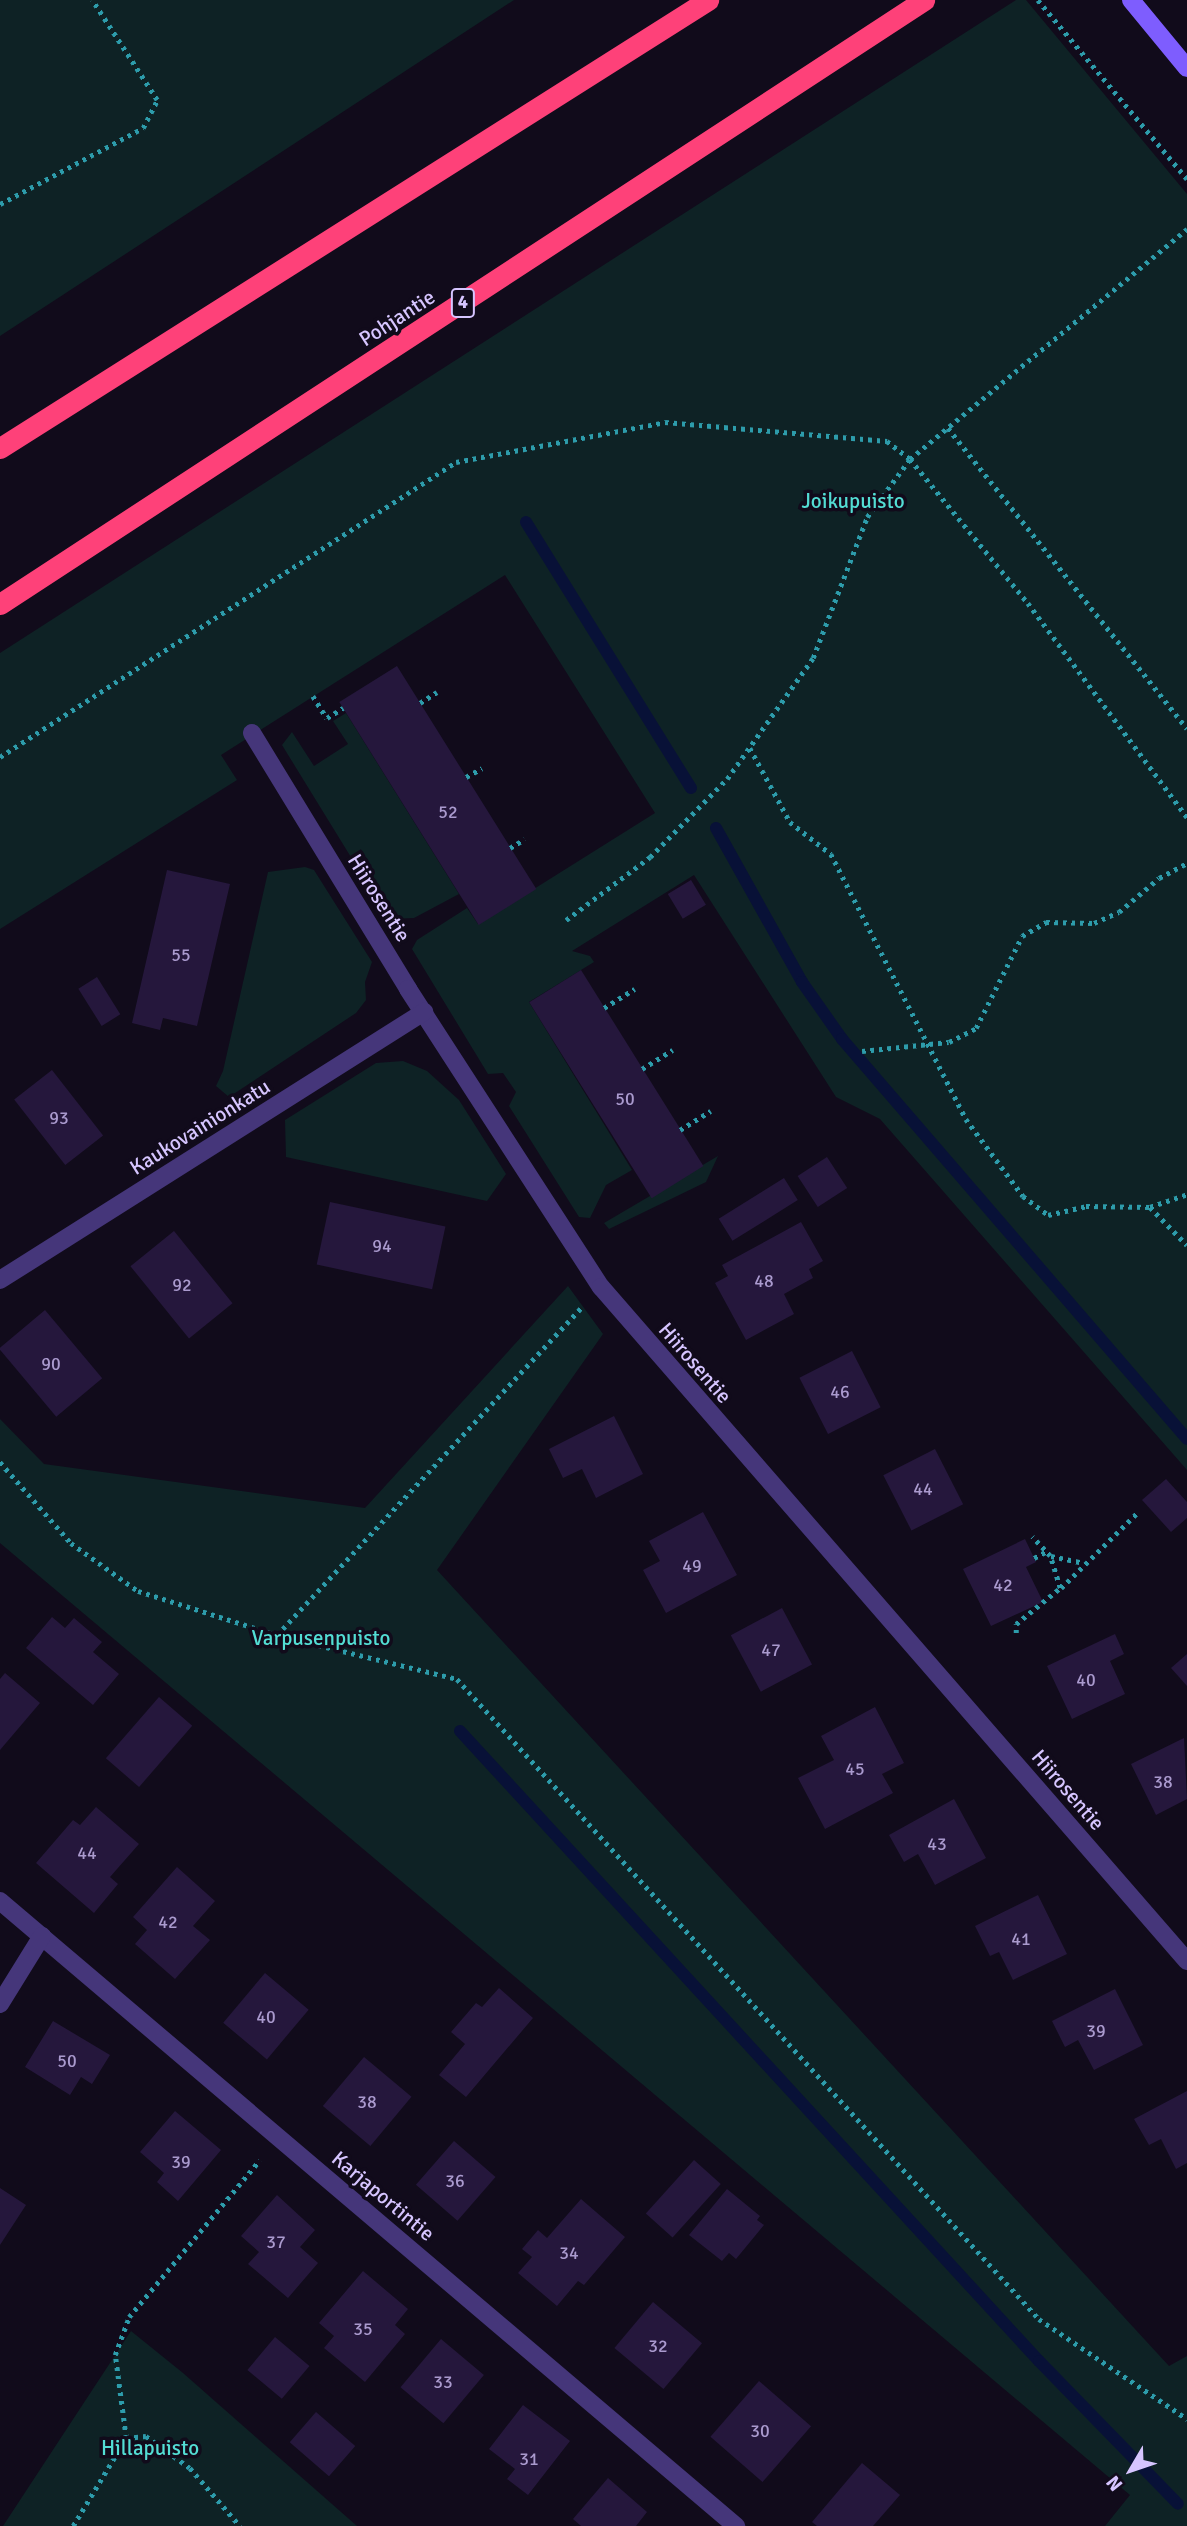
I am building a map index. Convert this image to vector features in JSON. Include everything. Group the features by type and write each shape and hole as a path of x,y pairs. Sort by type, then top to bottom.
{"highway":[{"path":"0,449 708,0"},
{"name":"Pohjantie","path":"0,604 924,0"}],"main road":[{"path":"1131,0 1187,68"}],"street":[{"name":"Hiirosentie","path":"251,733 424,1012 601,1287 1187,1961"},
{"name":"Kaukovainionkatu","path":"0,1280 424,1012"},
{"name":"Karjaportintie","path":"0,1901 736,2526"},
{"path":"0,2004 42,1936"}],"path":[{"path":"0,204 143,128 157,100 92,0"},
{"path":"1038,0 1187,179"},
{"path":"566,920 650,857 727,779 813,658 867,517 910,459 1187,229"},
{"path":"0,757 456,462 665,422 887,441 910,459 1028,603 1187,817"},
{"path":"948,428 1187,728"},
{"path":"420,703 437,692"},
{"path":"313,696 327,718 343,708"},
{"path":"750,748 790,822 831,854 966,1119 1023,1196 1048,1215 1086,1206 1150,1207 1187,1194"},
{"path":"466,777 482,768"},
{"path":"510,848 524,839"},
{"path":"862,1051 929,1042 950,1042 976,1028 1022,936 1045,922 1094,923 1119,912 1158,878 1187,863"},
{"path":"604,1008 634,989"},
{"path":"642,1069 672,1050"},
{"path":"680,1130 710,1111"},
{"path":"1150,1207 1187,1245"},
{"path":"277,1635 601,1287"},
{"path":"0,1462 71,1543 138,1591 277,1635 457,1679 1039,2319 1187,2418"},
{"path":"1016,1633 1016,1624 1060,1588 1137,1513"},
{"path":"1032,1537 1049,1554 1060,1588"},
{"path":"1034,1558 1049,1554 1084,1563"},
{"path":"73,2526 126,2438 115,2355 129,2317 279,2137"},
{"path":"126,2438 146,2436 190,2468 240,2526"}],"green space":[{"path":"0,0 514,0 0,336"},
{"name":"Joikupuisto","path":"1016,0 1026,0 1187,194 1187,1470 880,1119 836,1097 694,875 572,951 590,956 594,962 529,1002 632,1170 606,1185 590,1218 579,1217 509,1106 516,1092 503,1073 488,1074 412,949 417,940 467,908 478,924 655,813 505,575 221,755 237,780 0,929 0,653"},
{"path":"346,713 459,894 414,918 389,919 282,745 292,732 314,766 348,744 333,721"},
{"path":"305,867 314,870 372,962 365,982 366,1000 356,1013 229,1097 216,1086 223,1071 268,872"},
{"path":"403,1061 427,1071 459,1100 506,1174 487,1201 286,1157 285,1120 376,1063"},
{"path":"718,1156 706,1182 609,1229 604,1223"},
{"name":"Varpusenpuisto","path":"568,1286 603,1334 437,1570 1169,2366 1187,2356 1187,2526 1105,2526 1130,2495 0,1543 0,1419 44,1464 365,1508"},
{"name":"Hillapuisto","path":"131,2331 183,2373 357,2526 3,2526"}],"building":[{"path":"397,666 536,889 479,925 339,702"},
{"path":"167,870 230,884 197,1026 163,1018 160,1030 132,1023"},
{"path":"691,880 706,905 683,919 668,894"},
{"path":"581,970 703,1166 652,1198 529,1002"},
{"path":"97,977 120,1014 102,1026 78,989"},
{"path":"52,1070 103,1135 65,1165 14,1100"},
{"path":"827,1157 847,1188 818,1207 798,1176"},
{"path":"784,1178 798,1200 732,1241 719,1219"},
{"path":"330,1202 445,1227 432,1289 317,1265"},
{"path":"801,1222 823,1261 809,1269 813,1278 784,1294 794,1314 746,1340 715,1283 728,1276 722,1265"},
{"path":"174,1231 233,1303 189,1339 130,1266"},
{"path":"45,1310 102,1378 56,1417 0,1350"},
{"path":"852,1351 881,1407 828,1434 799,1378"},
{"path":"614,1416 643,1474 596,1498 582,1469 563,1478 549,1449"},
{"path":"935,1449 963,1504 911,1531 883,1475"},
{"path":"1166,1479 1187,1502 1187,1518 1171,1532 1142,1500"},
{"path":"703,1512 737,1575 666,1613 643,1570 660,1561 649,1541"},
{"path":"1025,1539 1036,1562 1026,1567 1043,1602 991,1626 963,1569"},
{"path":"782,1608 812,1665 761,1692 731,1635"},
{"path":"52,1617 65,1628 74,1618 102,1642 93,1652 119,1674 93,1705 26,1648"},
{"path":"1115,1634 1124,1654 1110,1661 1125,1694 1072,1719 1047,1666"},
{"path":"1187,1654 1187,1686 1171,1668"},
{"path":"5,1673 40,1703 0,1750 0,1679"},
{"path":"159,1697 192,1726 139,1787 106,1758"},
{"path":"875,1707 904,1763 882,1774 893,1793 825,1829 798,1778 834,1760 821,1736"},
{"path":"1184,1738 1187,1799 1156,1815 1131,1764"},
{"path":"954,1799 986,1858 935,1885 918,1854 904,1862 889,1835"},
{"path":"96,1807 139,1844 110,1877 118,1884 94,1913 36,1863 73,1820 80,1825"},
{"path":"177,1867 215,1901 193,1926 210,1940 175,1979 135,1944 147,1930 133,1917"},
{"path":"1038,1895 1067,1954 1013,1980 999,1952 990,1956 975,1926"},
{"path":"265,1973 309,2010 267,2059 223,2023"},
{"path":"499,1988 533,2018 466,2097 439,2075 465,2044 451,2032 476,2003 482,2007"},
{"path":"1115,1989 1143,2045 1094,2070 1078,2040 1065,2047 1052,2021"},
{"path":"53,2021 110,2055 92,2084 81,2077 70,2095 25,2067"},
{"path":"364,2057 411,2097 370,2146 323,2106"},
{"path":"1187,2091 1187,2163 1176,2169 1161,2139 1149,2145 1134,2119"},
{"path":"175,2111 221,2150 178,2201 157,2182 164,2173 140,2152"},
{"path":"454,2141 496,2177 457,2221 416,2185"},
{"path":"694,2160 721,2184 673,2238 646,2214"},
{"path":"0,2188 26,2205 0,2245"},
{"path":"727,2189 760,2216 757,2220 764,2225 736,2259 729,2253 722,2261 689,2235"},
{"path":"277,2195 315,2230 300,2247 318,2263 288,2298 248,2264 259,2252 241,2236"},
{"path":"581,2199 625,2237 584,2285 578,2281 557,2306 518,2273 532,2257 522,2249 538,2230 547,2238"},
{"path":"363,2271 408,2309 395,2325 405,2334 365,2382 324,2348 334,2336 319,2323"},
{"path":"653,2302 702,2343 663,2389 614,2348"},
{"path":"275,2337 309,2366 282,2399 247,2370"},
{"path":"441,2339 484,2375 443,2423 401,2387"},
{"path":"759,2381 811,2426 763,2482 710,2437"},
{"path":"523,2405 570,2441 528,2495 507,2479 515,2469 489,2449"},
{"path":"316,2412 355,2446 329,2476 290,2442"},
{"path":"862,2463 900,2495 873,2526 817,2526 812,2522"},
{"path":"608,2478 647,2512 636,2526 581,2526 573,2519"}],"waterway":[{"path":"526,522 691,788"},
{"path":"716,828 802,982 842,1039 1187,1439"},
{"path":"460,1731 1039,2361 1178,2504"}]}
